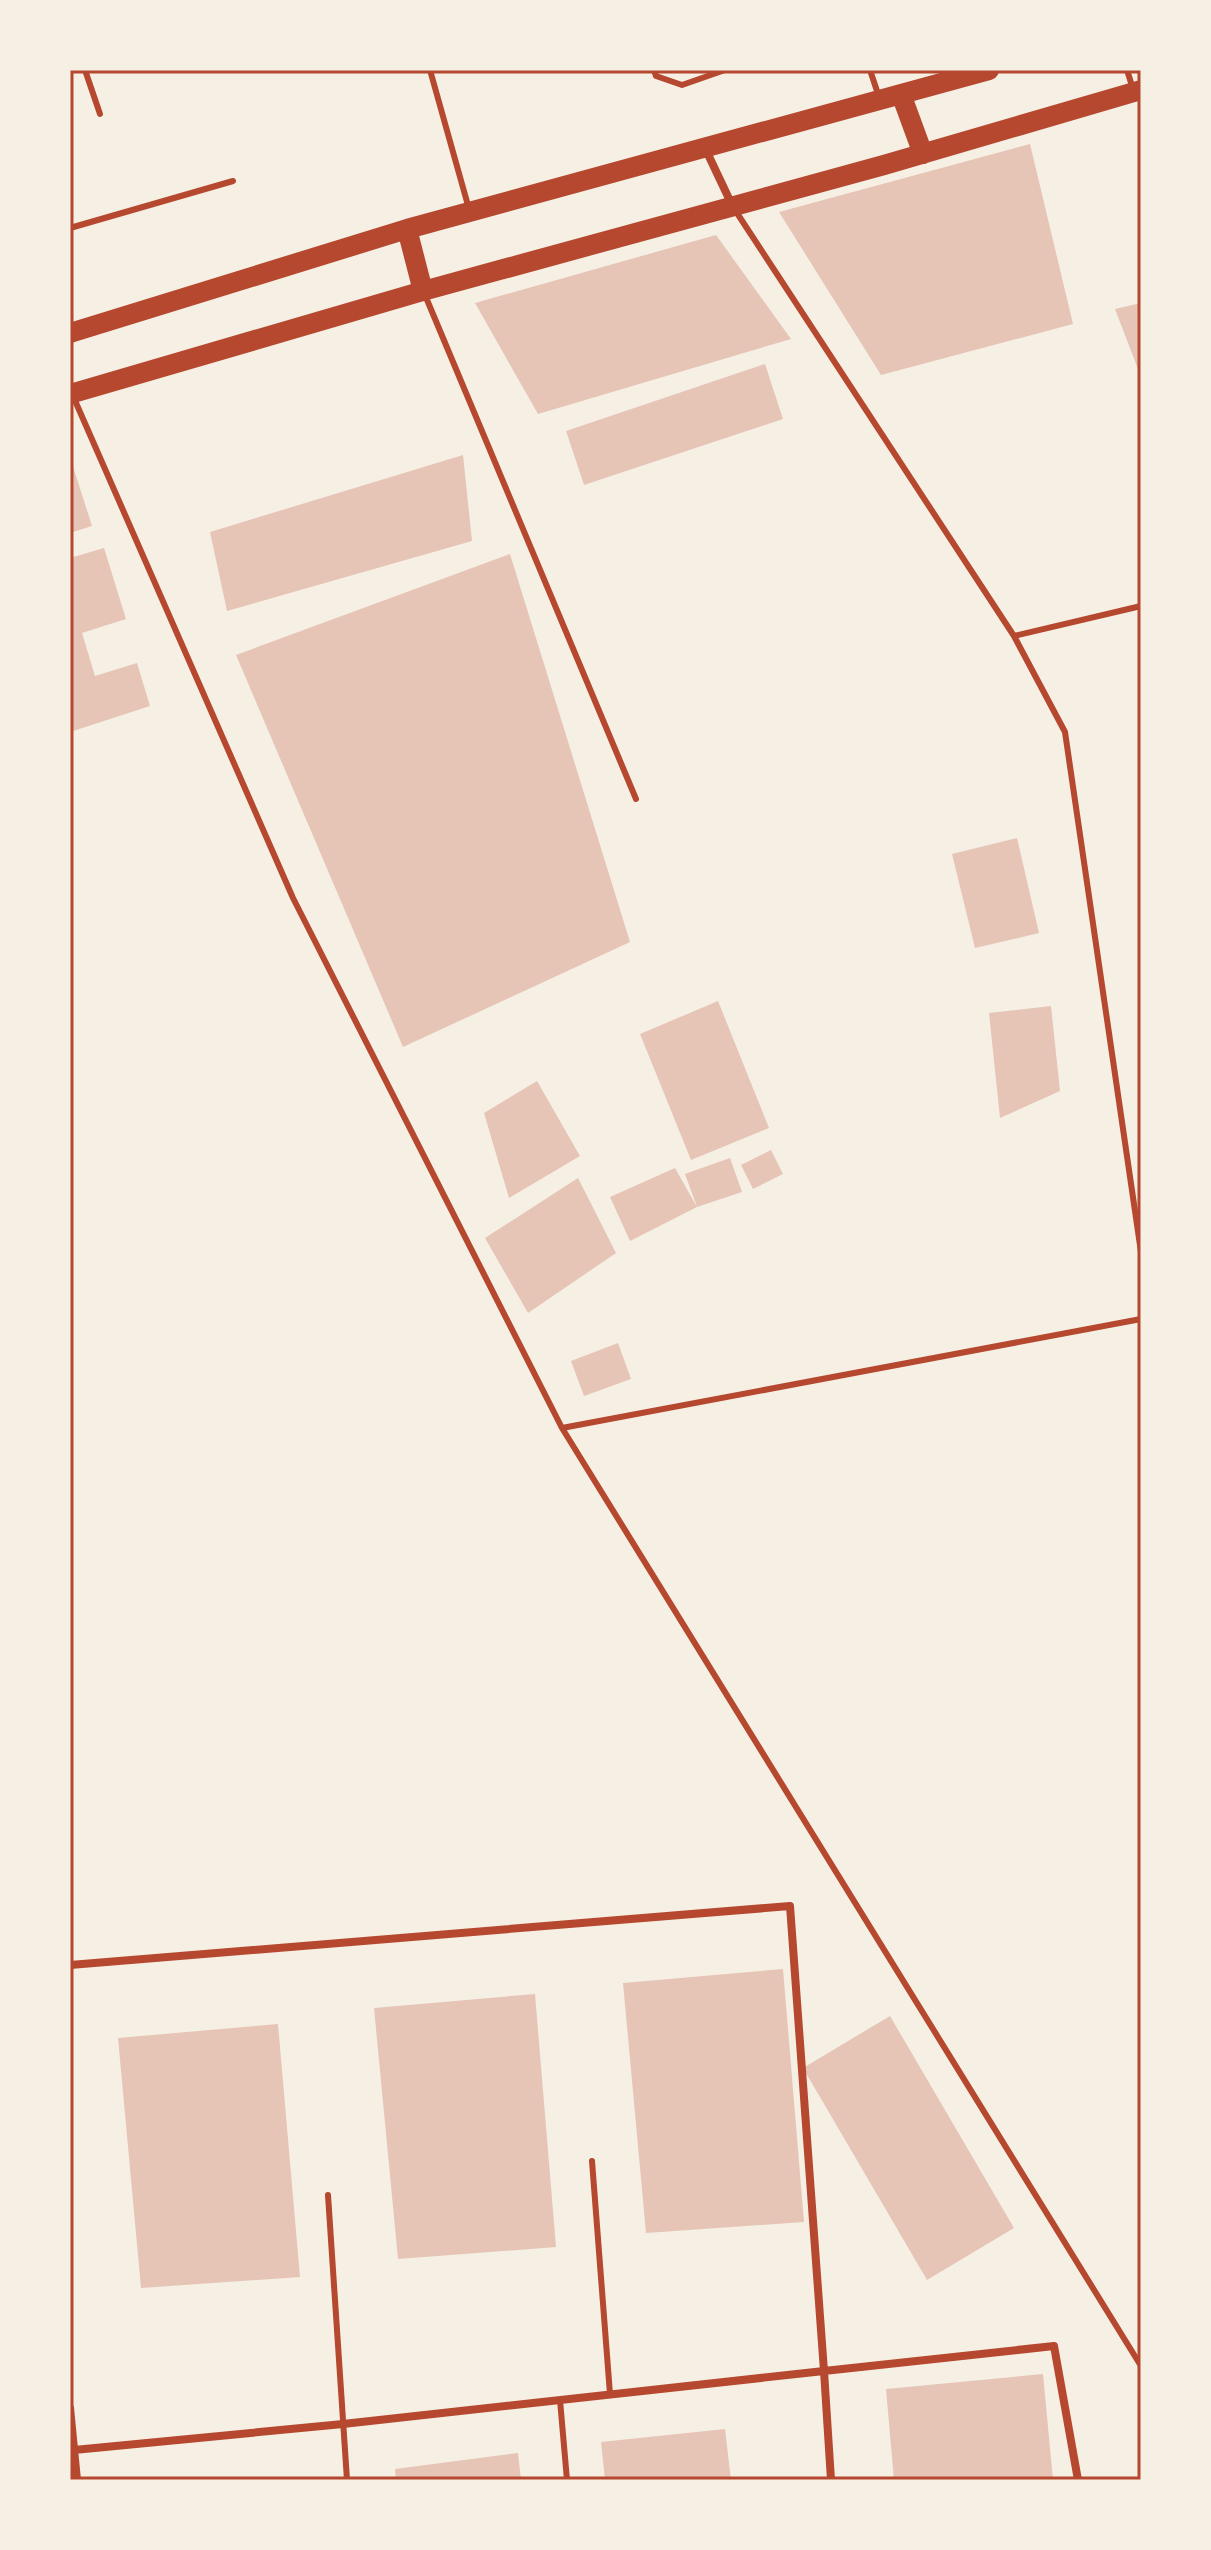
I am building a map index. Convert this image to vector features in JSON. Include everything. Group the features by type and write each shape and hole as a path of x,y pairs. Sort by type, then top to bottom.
{"main road":[{"path":"70,333 407,229 989,70"},
{"path":"71,392 1138,91"},
{"path":"901,94 923,154"},
{"path":"407,229 423,291"}],"street":[{"path":"704,146 732,205"},
{"path":"70,1965 790,1906 831,2480"},
{"path":"74,2450 343,2424 1054,2346 1078,2480"},
{"path":"70,2408 77,2480"}],"lane":[{"path":"85,70 100,114"},
{"path":"430,70 469,212"},
{"path":"654,70 656,76 682,85 725,70"},
{"path":"870,70 880,98"},
{"path":"1127,70 1138,91"},
{"path":"70,228 233,181"},
{"path":"732,205 1014,636 1065,732 1141,1252"},
{"path":"423,291 636,799"},
{"path":"71,392 293,898 562,1428 1141,2366"},
{"path":"1014,636 1141,606"},
{"path":"562,1428 1141,1319"},
{"path":"592,2161 610,2394"},
{"path":"328,2195 347,2480"},
{"path":"560,2400 567,2480"}],"building":[{"path":"1030,144 1073,324 881,375 779,212"},
{"path":"716,235 791,339 538,414 475,303"},
{"path":"1141,303 1141,377 1115,309"},
{"path":"765,364 783,419 584,485 566,431"},
{"path":"463,455 472,541 227,611 210,532"},
{"path":"70,457 92,526 70,533"},
{"path":"104,548 126,619 82,633 95,676 137,663 150,706 70,732 70,558"},
{"path":"510,554 630,942 403,1047 236,655"},
{"path":"1017,838 1039,933 975,948 952,854"},
{"path":"718,1001 769,1128 691,1160 640,1034"},
{"path":"1051,1006 1060,1091 1000,1118 989,1013"},
{"path":"537,1081 580,1156 509,1198 484,1113"},
{"path":"771,1150 783,1174 753,1189 741,1165"},
{"path":"730,1158 742,1192 697,1207 685,1174"},
{"path":"675,1168 697,1207 630,1241 610,1197"},
{"path":"578,1178 616,1253 528,1313 485,1238"},
{"path":"618,1343 631,1379 584,1396 571,1361"},
{"path":"783,1969 804,2222 646,2233 623,1983"},
{"path":"535,1994 556,2247 398,2259 374,2008"},
{"path":"890,2016 1014,2228 927,2280 803,2068"},
{"path":"278,2024 300,2277 141,2288 118,2038"},
{"path":"1043,2374 1053,2480 894,2480 886,2389"},
{"path":"725,2429 731,2480 605,2480 601,2442"},
{"path":"518,2453 521,2480 396,2480 395,2469"}]}
